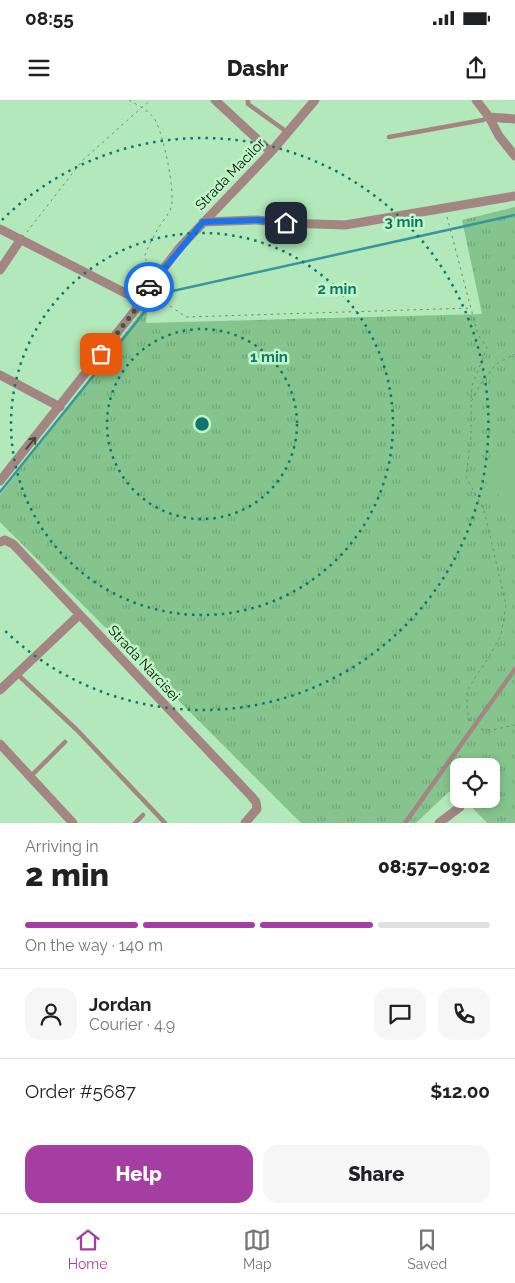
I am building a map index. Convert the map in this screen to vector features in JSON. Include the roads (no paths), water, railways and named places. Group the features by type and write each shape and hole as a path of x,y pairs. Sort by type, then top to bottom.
{"street":[{"path":"215,100 271,152"},
{"name":"Strada Macilor","path":"0,481 136,309 138,300 160,272 203,222 271,152 315,100"},
{"path":"476,100 489,117 499,136 515,156"},
{"path":"489,117 515,119"},
{"path":"203,222 257,220 346,225 515,196"},
{"path":"0,229 138,300"},
{"path":"0,270 21,240"},
{"path":"0,375 60,407"},
{"name":"Strada Narcisei","path":"2,541 13,544 251,796 256,802 257,809 245,823"},
{"path":"0,690 79,615"},
{"path":"0,744 73,823"},
{"path":"438,823 459,808"}],"lane":[{"path":"248,100 248,104 287,132"},
{"path":"389,137 483,120 489,117"},
{"path":"405,823 515,669"},
{"path":"17,674 77,730 164,823"},
{"path":"30,777 65,742"},
{"path":"135,823 143,815"}],"waterway":[{"path":"0,492 159,294 515,215"}]}
